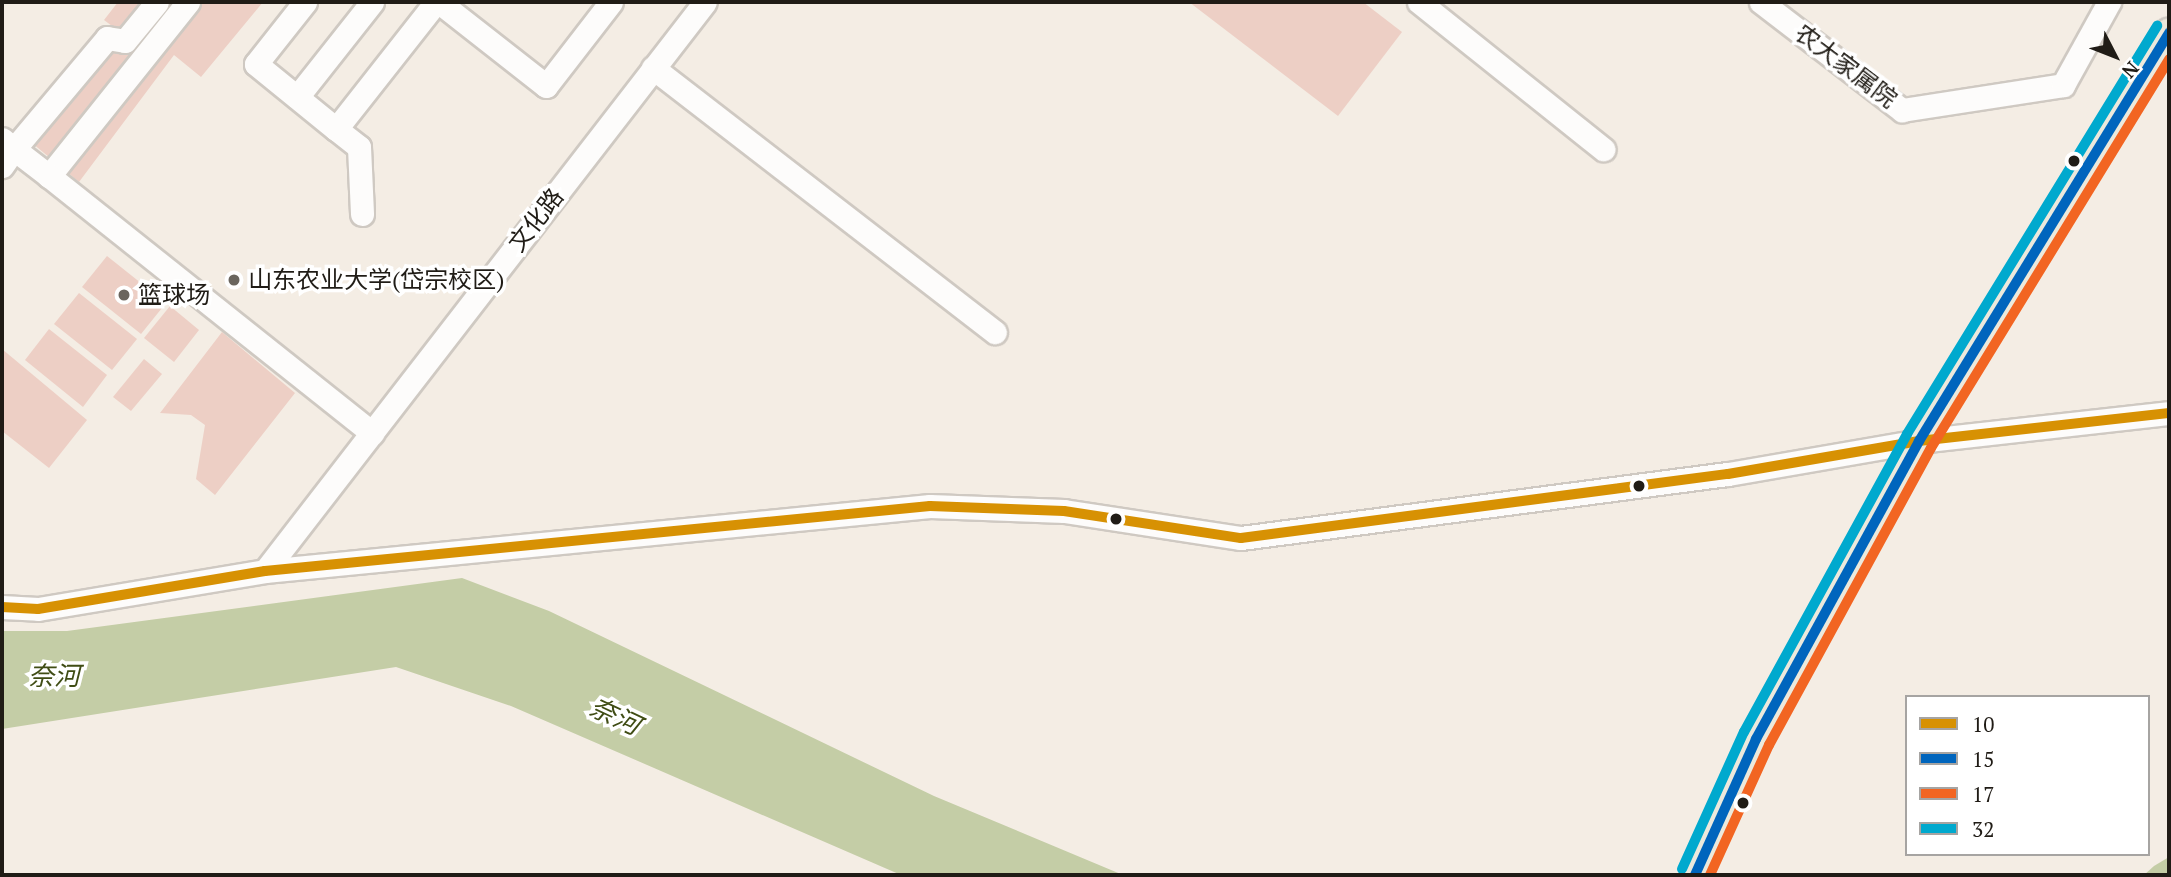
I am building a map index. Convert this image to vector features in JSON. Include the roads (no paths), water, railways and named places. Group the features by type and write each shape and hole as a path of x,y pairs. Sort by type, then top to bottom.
{"main road":[{"path":"1695,875 1756,739 1919,441 2169,33"}],"street":[{"path":"157,2 125,41 107,38 6,151 49,176 372,433"},
{"path":"49,176 188,2"},
{"path":"305,2 256,64 359,147 362,214"},
{"path":"297,97 372,2"},
{"path":"336,129 438,2 545,86 611,2"},
{"name":"文化路","path":"265,571 705,2"},
{"path":"1419,2 1603,149"},
{"name":"农大家属院","path":"1761,2 1902,110 2063,85 2109,2"},
{"path":"653,68 995,332"},
{"path":"2,607 38,609 265,571 930,506 1064,511 1241,538 1728,474 1919,441 2169,413"}],"water":[{"name":"奈河","path":"462,578 549,611 934,796 1123,875 901,875 511,706 396,667 2,729 2,631 67,631"},
{"path":"2169,857 2169,875 2144,875 2154,866"}],"place":[{"name":"山东农业大学(岱宗校区)","path":"234,280"},
{"name":"篮球场","path":"124,295"}]}
